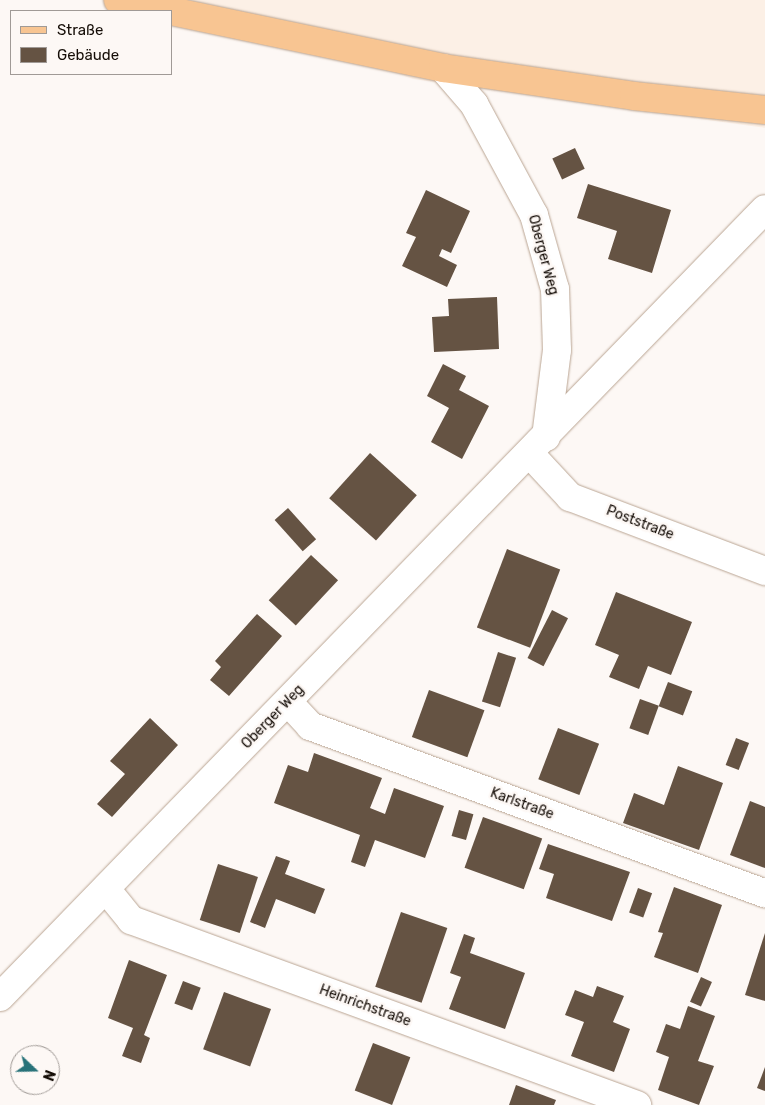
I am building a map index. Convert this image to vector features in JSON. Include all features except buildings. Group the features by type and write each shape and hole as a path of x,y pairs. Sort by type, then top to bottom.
{"main road":[{"path":"118,0 166,10"},
{"path":"172,11 443,68 634,96 765,110"}],"street":[{"name":"Oberger Weg","path":"443,68 474,104 537,224 555,289 556,350 538,446"},
{"name":"Oberger Weg","path":"0,997 538,446 765,208"},
{"name":"Poststraße","path":"538,446 570,497 765,571"},
{"name":"Karlstraße","path":"288,702 310,726 765,893"},
{"name":"Heinrichstraße","path":"106,889 131,920 637,1105"}],"shaded area":[{"path":"189,0 765,0 765,128 413,79"}]}
